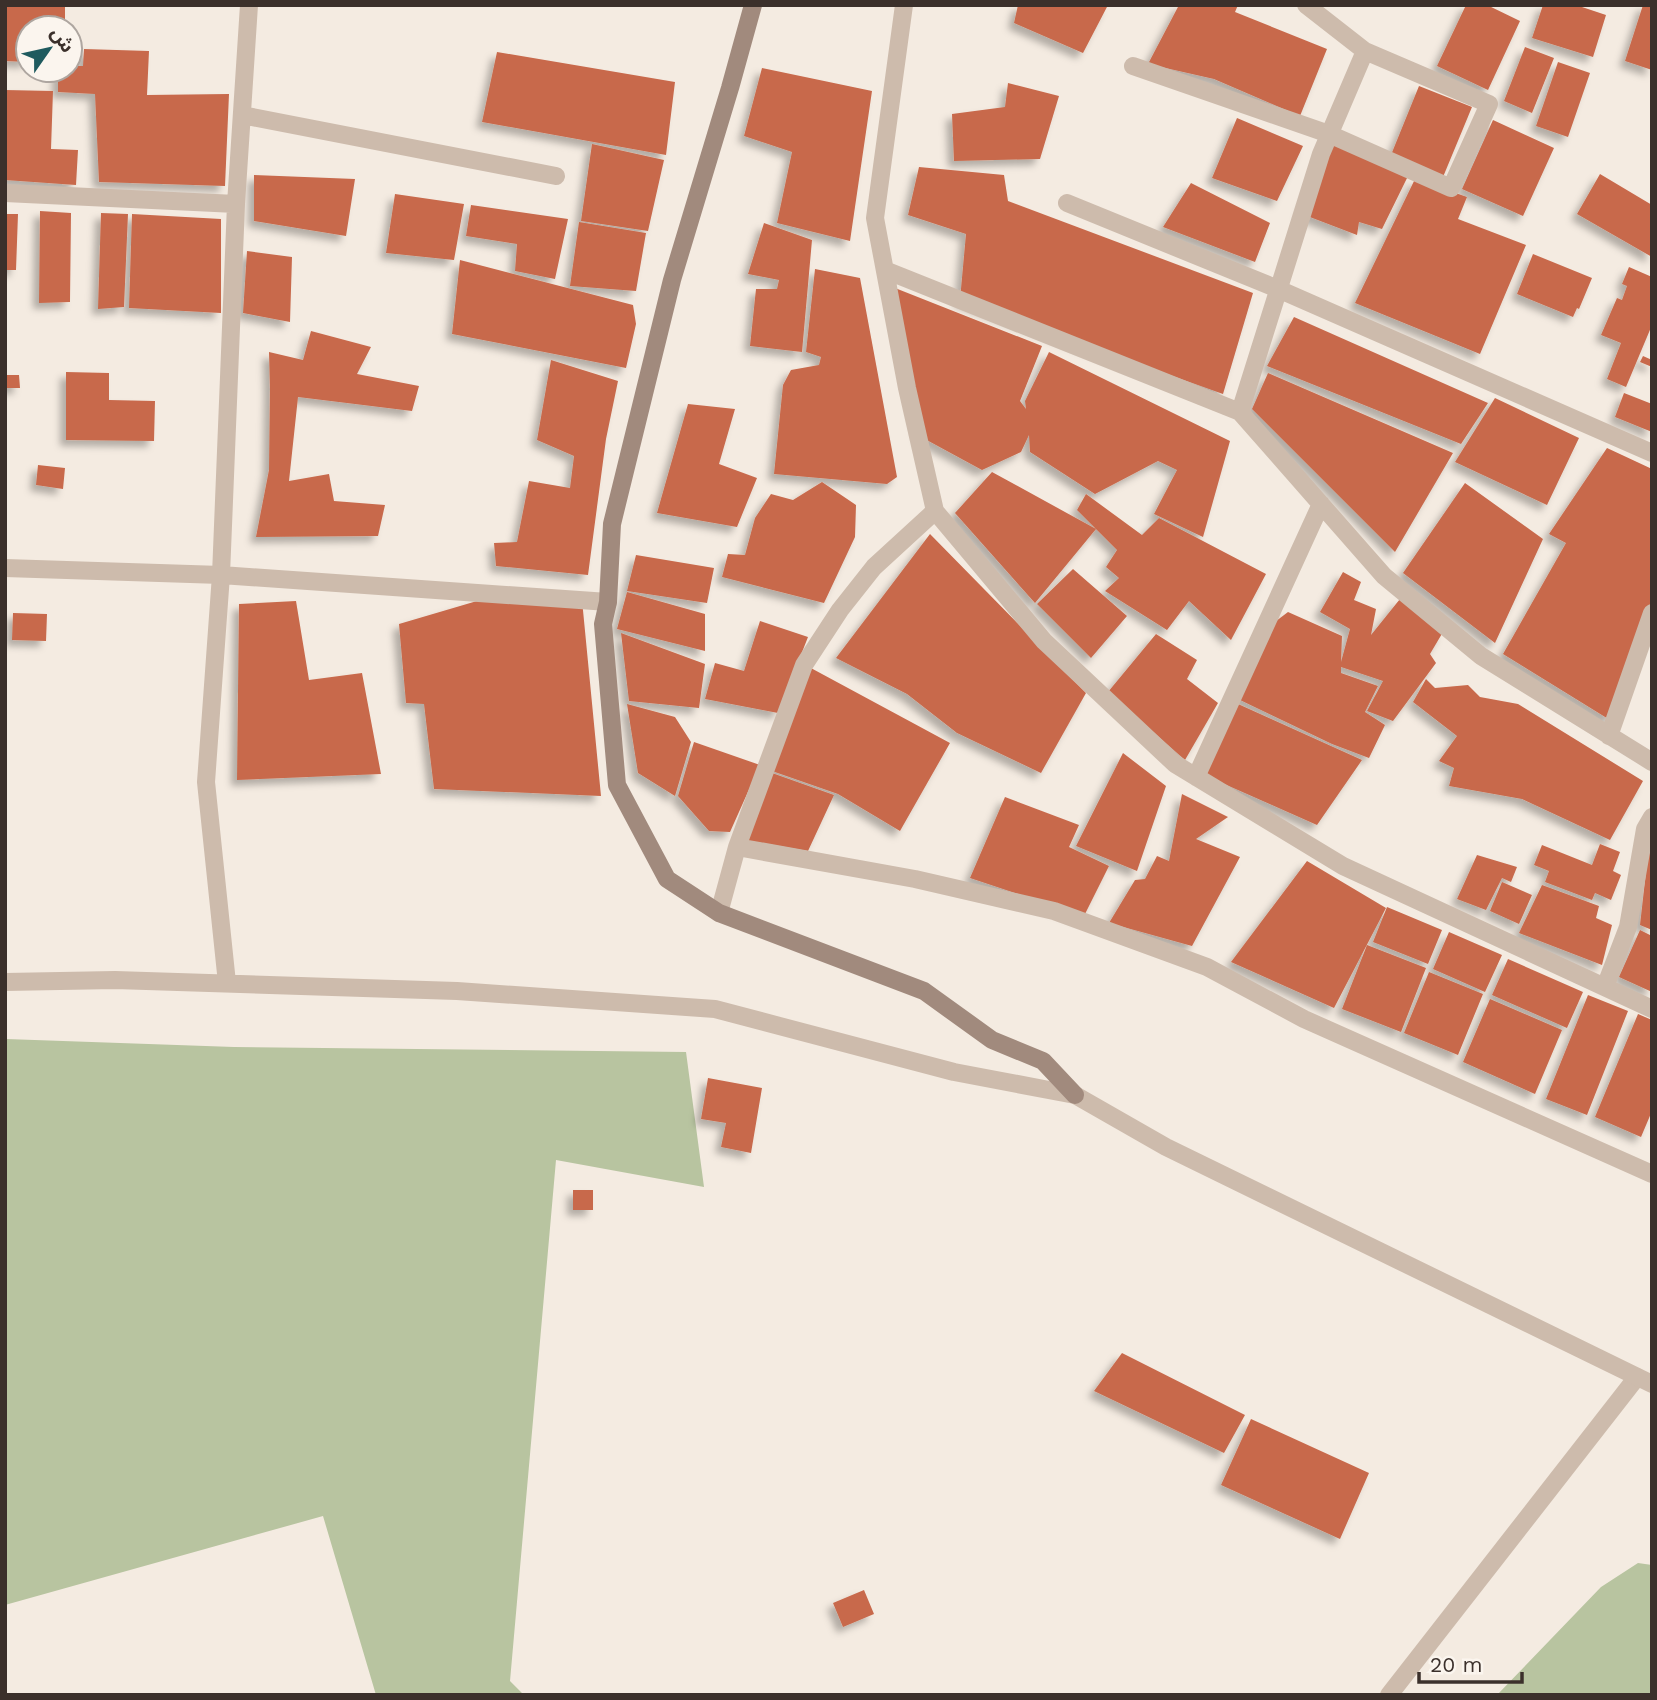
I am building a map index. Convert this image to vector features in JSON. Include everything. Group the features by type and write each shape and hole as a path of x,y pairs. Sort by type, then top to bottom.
{"street":[{"path":"227,983 206,782 220,575 236,204 249,5"},
{"path":"753,5 672,280 612,524 608,602 603,624 617,785 667,879 719,913 923,991 992,1040 1043,1062 1075,1095 1166,1147 1644,1381 1390,1695"},
{"path":"904,5 875,218 907,388 935,511 1044,641 1175,764 1343,866 1652,1009"},
{"path":"1133,66 1329,134 1451,188 1489,104 1365,51 1306,5"},
{"path":"1240,412 1321,154 1365,51"},
{"path":"242,115 556,176"},
{"path":"5,193 236,204"},
{"path":"1067,202 1279,289 1652,453"},
{"path":"885,270 1240,412 1384,576 1481,656 1652,762"},
{"path":"1196,776 1321,504"},
{"path":"719,913 737,847 804,665 840,610 874,567 935,511"},
{"path":"5,568 220,575 608,602"},
{"path":"1609,736 1652,613"},
{"path":"1605,987 1628,927 1645,829 1652,817"},
{"path":"737,847 915,880 1055,911 1207,967 1304,1019 1652,1174"},
{"path":"5,982 115,980 457,991 715,1009 954,1072 1075,1095"}],"green space":[{"path":"6,1039 234,1047 686,1052 704,1187 556,1160 510,1681 524,1695 376,1695 323,1516 5,1605"},
{"path":"1638,1563 1652,1565 1652,1695 1497,1695 1601,1587"}],"building":[{"path":"5,5 65,5 65,14 14,14 14,61 5,61"},
{"path":"1018,5 1108,5 1083,53 1014,23"},
{"path":"1179,5 1238,5 1235,12 1327,49 1300,116 1214,79 1148,64"},
{"path":"1466,5 1487,5 1520,21 1488,90 1437,66"},
{"path":"1543,5 1576,5 1606,15 1593,57 1532,38"},
{"path":"1643,5 1652,5 1652,70 1625,61"},
{"path":"1525,47 1554,58 1532,113 1504,101"},
{"path":"84,49 149,51 147,95 229,94 225,186 99,182 95,94 58,92 58,84 84,84"},
{"path":"497,52 675,82 666,155 482,122"},
{"path":"1558,62 1590,73 1568,137 1536,126"},
{"path":"762,68 872,91 850,241 777,223 792,152 744,136"},
{"path":"1008,83 1059,96 1040,159 954,161 952,114 1005,107"},
{"path":"1419,86 1472,107 1443,177 1391,155"},
{"path":"5,90 53,91 51,149 78,150 76,185 5,180"},
{"path":"1237,118 1303,146 1277,201 1212,178"},
{"path":"1493,120 1554,148 1523,216 1462,189"},
{"path":"1335,139 1409,174 1382,229 1359,222 1357,235 1302,214"},
{"path":"592,144 664,160 648,231 581,221"},
{"path":"919,167 1004,175 1008,201 1253,293 1223,394 960,300 966,234 908,215"},
{"path":"1600,174 1652,205 1652,257 1577,214"},
{"path":"254,175 355,179 346,236 254,221"},
{"path":"1415,179 1467,197 1458,219 1526,245 1480,354 1355,303"},
{"path":"1191,183 1270,223 1255,262 1163,227"},
{"path":"395,194 464,204 454,260 386,253"},
{"path":"471,205 568,219 555,279 515,271 517,244 466,236"},
{"path":"40,211 71,213 70,302 39,303"},
{"path":"101,213 128,214 124,307 98,309"},
{"path":"5,214 18,214 16,270 5,270"},
{"path":"132,214 221,219 221,313 129,308"},
{"path":"579,222 646,233 636,291 570,286"},
{"path":"764,223 812,240 802,352 750,346 756,289 777,289 779,280 748,274"},
{"path":"247,251 292,257 290,322 243,313"},
{"path":"1533,254 1592,278 1573,317 1517,294"},
{"path":"460,260 633,305 636,324 626,368 452,334"},
{"path":"1629,267 1652,277 1652,325 1626,387 1607,379 1621,343 1601,335 1617,298 1622,300 1627,286 1622,284"},
{"path":"815,269 860,278 897,477 887,484 774,474 783,385 791,370 819,365 821,357 806,352"},
{"path":"895,288 1042,346 1020,401 1026,409 1025,401 1049,352 1230,441 1203,537 1154,514 1177,470 1158,461 1095,494 1030,452 1029,435 1021,452 982,470 923,438"},
{"path":"1294,317 1488,403 1461,444 1267,366"},
{"path":"311,331 371,347 357,374 419,386 412,411 298,397 289,481 329,474 334,501 385,505 378,536 256,537 269,470 269,352 303,360"},
{"path":"1643,356 1652,360 1652,367 1640,362"},
{"path":"551,360 618,381 606,439 588,575 496,566 494,543 517,542 529,481 570,488 574,456 537,440"},
{"path":"66,372 109,373 109,400 155,401 154,441 66,440"},
{"path":"1268,373 1453,453 1395,552 1252,409"},
{"path":"5,375 19,375 20,388 5,388"},
{"path":"1624,393 1652,404 1652,432 1615,417"},
{"path":"1495,398 1579,438 1547,505 1455,462"},
{"path":"688,404 735,409 719,464 757,478 737,527 657,513"},
{"path":"1607,448 1652,469 1652,628 1610,720 1503,654 1566,543 1549,534"},
{"path":"38,465 65,468 63,489 36,485"},
{"path":"992,472 1096,529 1035,603 955,513"},
{"path":"822,482 856,505 855,537 824,603 722,577 728,554 745,555 755,518 771,494 793,500"},
{"path":"1465,483 1543,539 1495,643 1403,573"},
{"path":"1086,494 1142,535 1159,518 1266,574 1231,640 1189,601 1167,630 1105,591 1119,578 1106,567 1117,550 1077,510"},
{"path":"930,534 1086,693 1041,773 957,733 907,694 836,658"},
{"path":"636,555 714,568 707,603 627,591"},
{"path":"1073,569 1127,616 1091,658 1037,604"},
{"path":"1343,572 1361,582 1354,600 1376,609 1371,635 1400,599 1443,632 1430,654 1436,663 1393,721 1367,711 1383,681 1341,667 1341,673 1378,686 1365,712 1385,725 1369,758 1332,744 1238,699 1267,628 1288,612 1342,636 1341,662 1350,629 1320,612"},
{"path":"627,592 705,614 705,651 617,629"},
{"path":"582,600 601,796 434,789 424,704 406,703 399,624 477,601"},
{"path":"296,601 309,680 362,673 381,774 237,780 239,604"},
{"path":"13,613 47,614 46,641 12,640"},
{"path":"760,621 808,637 778,713 705,699 715,663 744,671"},
{"path":"621,633 705,664 699,708 629,701"},
{"path":"1156,634 1197,660 1187,679 1218,703 1185,760 1108,692"},
{"path":"809,667 950,743 900,831 838,794 772,771"},
{"path":"1426,679 1435,688 1468,685 1480,697 1518,704 1643,781 1610,840 1522,799 1449,786 1454,768 1439,761 1457,736 1413,702"},
{"path":"627,704 675,717 691,742 675,796 638,773"},
{"path":"1238,704 1362,760 1317,825 1204,775"},
{"path":"694,742 760,765 730,832 709,831 678,796"},
{"path":"1123,753 1166,786 1137,871 1076,846"},
{"path":"772,773 834,795 808,851 744,840"},
{"path":"1182,794 1228,817 1196,839 1240,857 1192,946 1109,923 1135,880 1145,879 1157,856 1169,861"},
{"path":"1005,797 1079,825 1069,847 1109,866 1084,916 970,878"},
{"path":"1600,844 1620,852 1613,871 1621,875 1611,900 1595,893 1592,900 1545,882 1549,871 1534,865 1542,845 1592,865"},
{"path":"1652,848 1652,930 1640,925 1648,854"},
{"path":"1477,855 1517,867 1511,882 1502,878 1486,910 1457,899"},
{"path":"1307,861 1386,908 1334,1008 1231,962"},
{"path":"1502,882 1532,895 1519,924 1490,911"},
{"path":"1542,885 1599,906 1596,918 1612,925 1602,965 1519,933"},
{"path":"1387,907 1442,930 1428,964 1373,942"},
{"path":"1640,930 1652,936 1652,992 1619,977"},
{"path":"1449,932 1502,955 1485,992 1433,969"},
{"path":"1367,945 1426,968 1401,1032 1342,1009"},
{"path":"1508,959 1583,992 1567,1028 1492,995"},
{"path":"1429,972 1483,994 1458,1055 1404,1033"},
{"path":"1588,995 1628,1011 1587,1115 1546,1099"},
{"path":"1490,999 1562,1030 1535,1094 1463,1062"},
{"path":"1638,1014 1652,1020 1652,1111 1641,1137 1595,1117"},
{"path":"708,1078 762,1088 751,1153 721,1147 726,1123 701,1119"},
{"path":"573,1190 593,1190 593,1210 573,1210"},
{"path":"1122,1353 1245,1415 1224,1453 1094,1391"},
{"path":"1251,1419 1369,1473 1340,1539 1221,1485"},
{"path":"864,1590 874,1614 843,1627 833,1603"}]}
